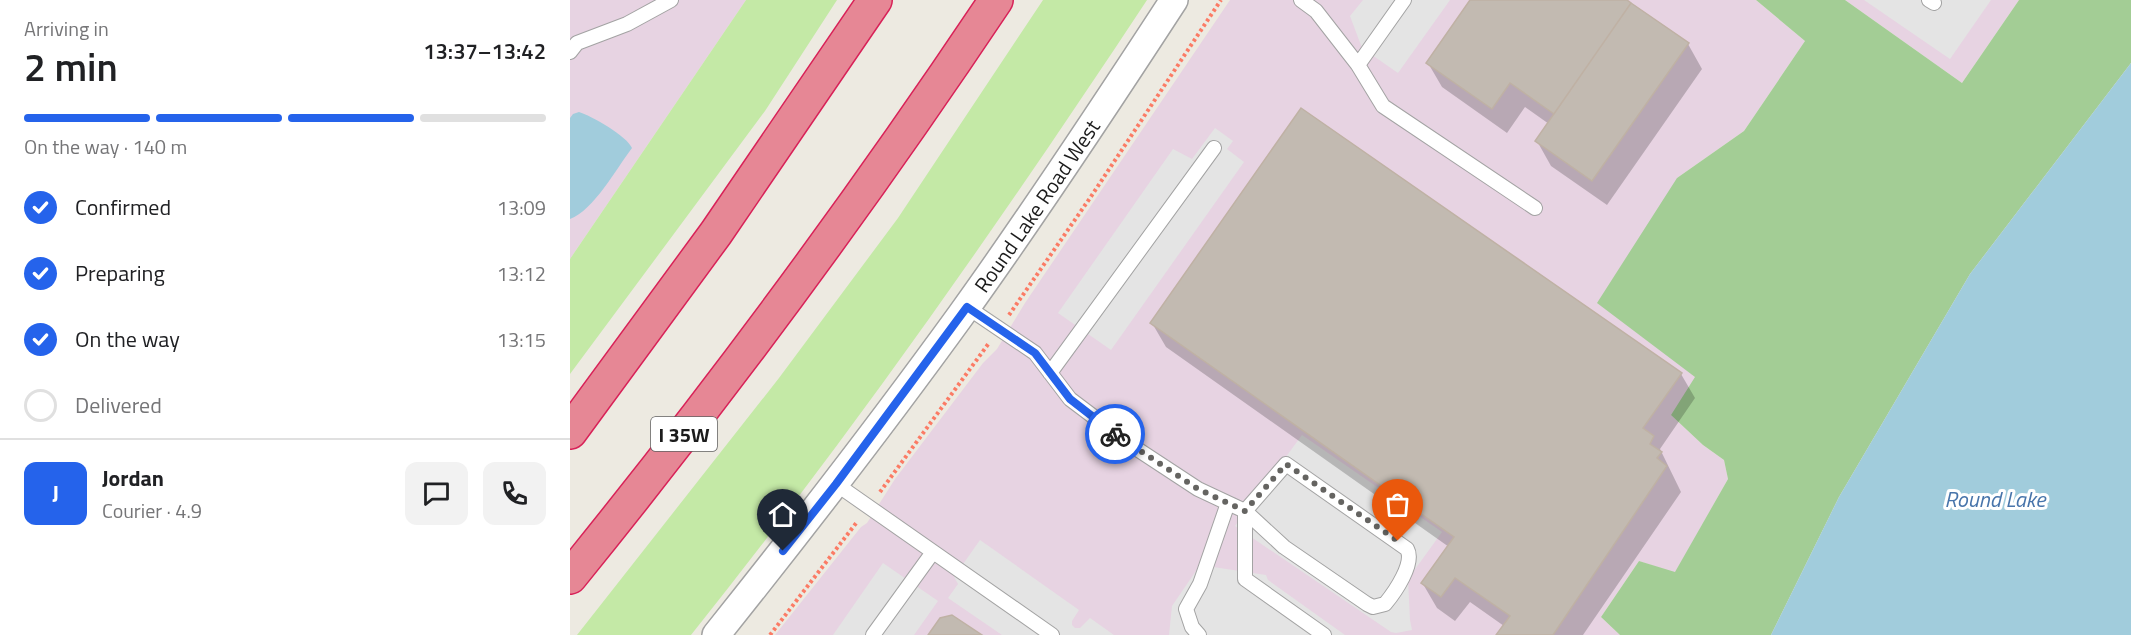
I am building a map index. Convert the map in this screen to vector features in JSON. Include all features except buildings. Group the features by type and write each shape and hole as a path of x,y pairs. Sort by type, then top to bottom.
{"highway":[{"path":"570,432 716,233 875,0"},
{"name":"I 35W","path":"570,577 700,414 775,315 920,114 996,0"}],"street":[{"name":"Round Lake Road West","path":"716,635 836,484 967,307 1077,148 1174,0"}],"lane":[{"path":"570,52 577,43 627,24 671,0"},
{"path":"1301,0 1316,11 1358,65 1383,106 1535,208"},
{"path":"1358,65 1404,0"},
{"path":"1050,373 1214,148"},
{"path":"967,307 1035,353 1070,399 1131,446 1198,489 1245,511 1284,547 1373,607 1385,604 1409,563 1410,555 1407,549 1286,464 1245,511 1245,579 1324,635"},
{"path":"836,484 1052,635"},
{"path":"1199,635 1192,627 1186,609 1200,584 1228,503"},
{"path":"873,635 933,552"}],"shaded area":[{"path":"570,0 746,0 570,259"},
{"path":"1230,0 1756,0 1805,41 1744,131 1677,178 1696,377 1671,415 1703,445 1724,460 1728,479 1675,573 1639,561 1601,617 1620,635 775,635 861,527 867,523 895,479 983,363 997,349 1025,303"},
{"path":"1363,0 1450,0 1398,73 1362,48 1350,16"},
{"path":"1845,0 2019,0 1962,83"},
{"path":"1864,0 1991,0 1950,59"},
{"path":"1215,128 1233,141 1227,149 1244,162 1111,350 1058,313 1173,149 1192,159"},
{"path":"1302,435 1442,532 1408,579 1412,630 1391,632 1235,526"},
{"path":"980,540 1079,610 1072,621 1075,628 1080,628 1090,618 1114,635 1002,635 948,598 958,584 954,577"},
{"path":"883,563 938,601 914,635 833,635"},
{"path":"1200,565 1266,575 1268,580 1345,635 1169,635 1172,606"}],"green space":[{"path":"746,0 837,0 765,111 570,374 570,259"},
{"path":"1043,0 1147,0 926,323 811,480 691,635 577,635 779,378 898,218"},
{"path":"1756,0 1845,0 1962,83 2019,0 2131,0 2131,63 1970,274 1839,497 1771,635 1620,635 1601,617 1639,561 1675,572 1728,479 1724,460 1703,445 1671,415 1695,377 1597,303 1677,178 1744,131 1805,41"}],"water":[{"name":"Round Lake","path":"2131,63 2131,635 1771,635 1839,497 1970,274"},
{"path":"579,112 616,132 632,148 596,198 588,207 570,219 570,118"}],"way so far":[{"path":"1115,434 1198,489 1245,511 1286,464 1398,541"}],"route":[{"path":"783,551 836,484 967,307 1035,353 1070,399 1115,434"}]}
